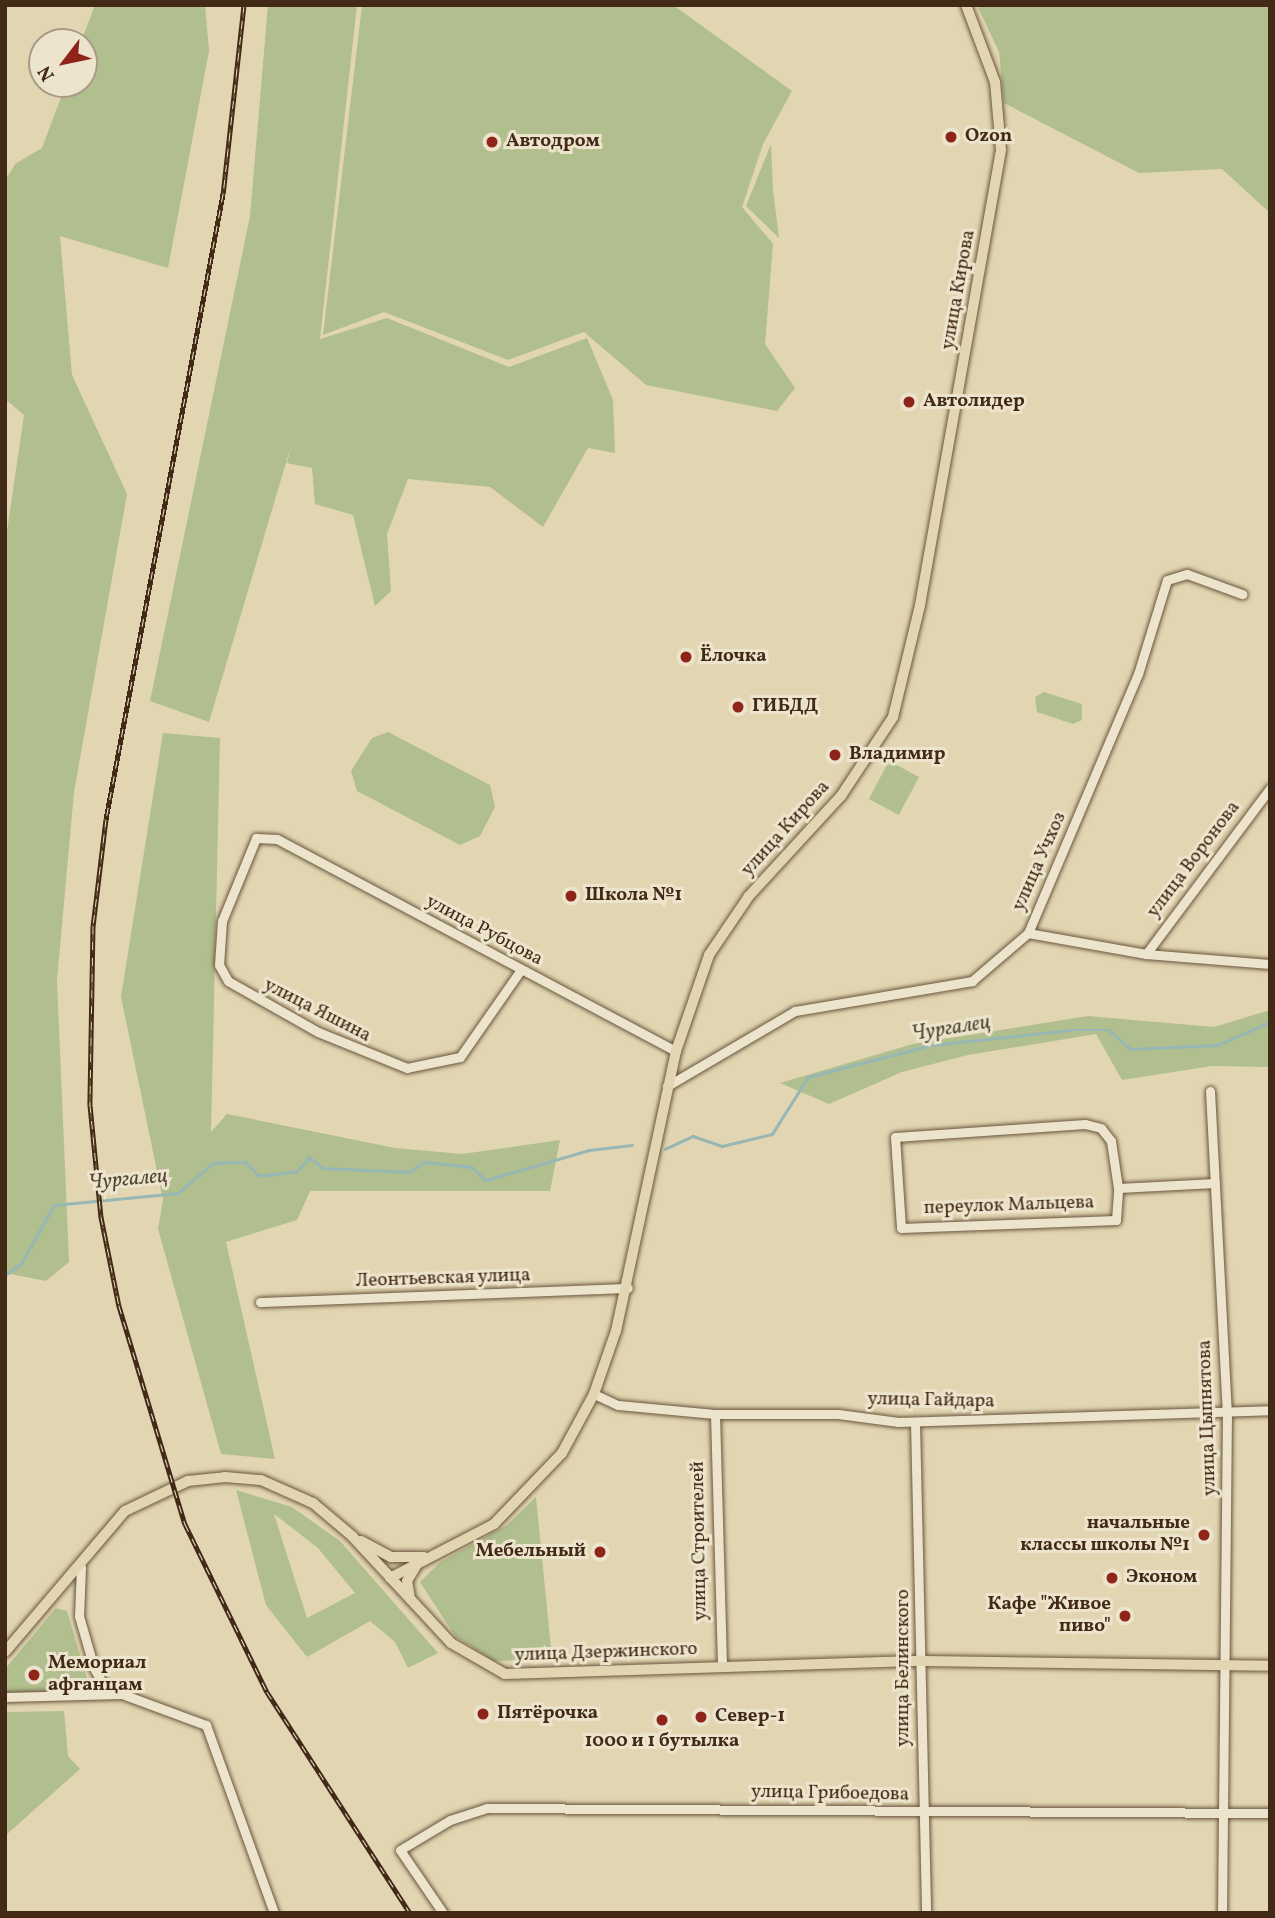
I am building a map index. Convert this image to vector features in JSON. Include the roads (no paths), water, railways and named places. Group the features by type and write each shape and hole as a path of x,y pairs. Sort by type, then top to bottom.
{"main road":[{"name":"улица Кирова","path":"390,1578 494,1524 528,1496 562,1454 594,1394 628,1288 667,1086 676,1051 709,955 749,896 841,796 878,744 905,675 1001,149 995,82 966,5"},
{"name":"улица Дзержинского","path":"5,1652 94,1541 156,1492 225,1477 296,1493 352,1536 411,1602 466,1657 505,1674 923,1661 1270,1666"},
{"path":"352,1536 405,1559 442,1552"},
{"path":"411,1602 407,1581 418,1564"}],"street":[{"name":"улица Учхоз","path":"667,1086 795,1011 972,981 1028,933 1138,674 1167,580 1187,575 1242,594"},
{"name":"улица Воронова","path":"1146,954 1270,788"},
{"name":"улица Яшина","path":"277,839 256,838 222,921 219,965 228,981 253,998 383,1063 432,1066 460,1058 520,971"},
{"name":"улица Рубцова","path":"277,839 520,971 676,1051"},
{"path":"1028,933 1146,954 1270,964"},
{"name":"улица Цыпнятова","path":"1210,1091 1227,1412 1222,1913"},
{"name":"переулок Мальцева","path":"1085,1124 1111,1141 1118,1188 1116,1220 901,1228 895,1137 1085,1124"},
{"name":"переулок Мальцева","path":"1118,1188 1215,1183"},
{"name":"Леонтьевская улица","path":"260,1302 628,1288"},
{"name":"улица Гайдара","path":"594,1394 618,1405 715,1414 838,1414 915,1422 1270,1410"},
{"name":"улица Строителей","path":"715,1414 722,1666"},
{"name":"улица Белинского","path":"915,1422 923,1661 920,1812 926,1913"},
{"path":"94,1541 78,1573 79,1616 94,1668 103,1684 122,1694 206,1725 274,1913"},
{"path":"5,1697 122,1694"},
{"name":"улица Грибоедова","path":"443,1913 400,1850 450,1820 487,1808 1270,1813"}],"waterway":[{"name":"Чургалец","path":"665,1149 693,1136 722,1146 772,1134 808,1077 932,1045 1070,1030 1109,1030 1131,1049 1218,1045 1270,1022"},
{"name":"Чургалец","path":"5,1275 21,1264 54,1205 178,1193 213,1163 246,1162 259,1176 297,1171 309,1157 323,1168 409,1172 425,1162 472,1167 486,1180 589,1150 632,1145"}],"railway":[{"path":"244,5 223,194 106,819 93,926 90,1105 101,1217 119,1306 185,1524 267,1692 410,1913"}],"place":[{"name":"Ozon","path":"951,137"},
{"name":"Автодром","path":"492,142"},
{"name":"Автолидер","path":"909,402"},
{"name":"Ёлочка","path":"686,657"},
{"name":"ГИБДД","path":"738,707"},
{"name":"Владимир","path":"835,755"},
{"name":"Школа №1","path":"571,896"},
{"name":"начальные классы школы №1","path":"1204,1535"},
{"name":"Мебельный","path":"600,1552"},
{"name":"Эконом","path":"1112,1578"},
{"name":"Кафе \"Живое пиво\"","path":"1125,1616"},
{"name":"Мемориал афганцам","path":"34,1675"},
{"name":"Пятёрочка","path":"483,1714"},
{"name":"Север-1","path":"701,1717"},
{"name":"1000 и 1 бутылка","path":"662,1720"}]}
